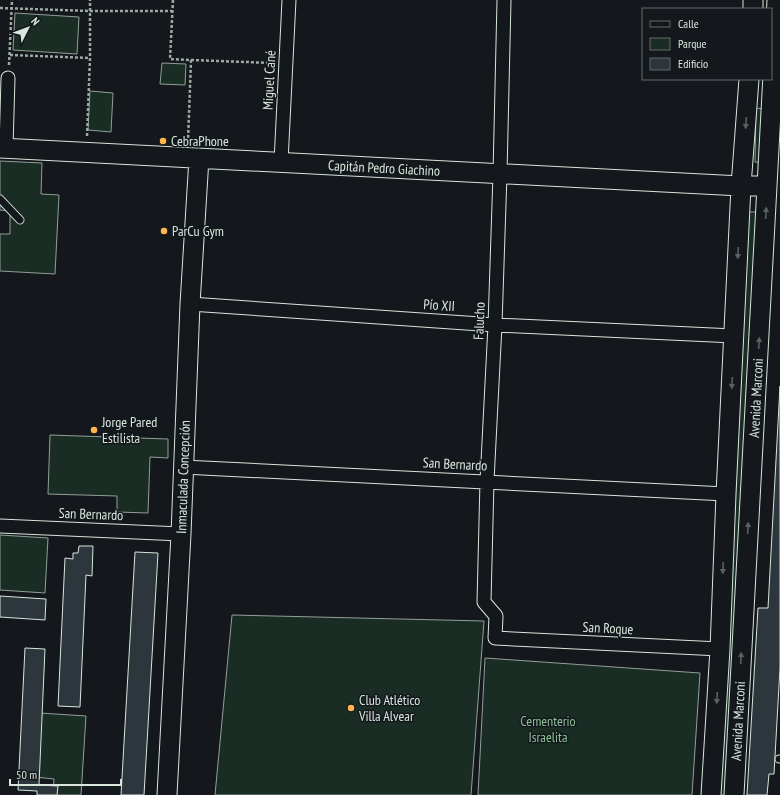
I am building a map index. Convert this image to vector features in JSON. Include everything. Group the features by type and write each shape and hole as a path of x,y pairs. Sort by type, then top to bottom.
{"main road":[{"name":"Avenida Marconi","path":"734,795 767,186 776,86 777,0"},
{"name":"Avenida Marconi","path":"711,795 720,649 741,186 749,82"},
{"path":"749,82 776,86"},
{"name":"Capitán Pedro Giachino","path":"3,148 741,186 767,186"},
{"name":"Inmaculada Concepción","path":"167,795 190,304 193,158"}],"street":[{"name":"Miguel Cané","path":"281,162 289,0"},
{"name":"Falucho","path":"495,638 496,616 484,602 487,482 495,325 504,0"},
{"path":"3,148 8,78"},
{"name":"Pío XII","path":"190,304 495,325 734,336"},
{"name":"San Bernardo","path":"183,467 726,494"},
{"name":"San Bernardo","path":"0,526 180,534"},
{"name":"San Roque","path":"495,638 720,649"}],"lane":[{"path":"0,199 20,220"}],"path":[{"path":"12,0 10,55 90,58"},
{"path":"87,152 90,0"},
{"path":"172,0 170,59 286,63"},
{"path":"0,8 90,11 172,11"},
{"path":"191,60 193,158"}],"green space":[{"path":"15,13 79,17 77,54 13,50"},
{"path":"162,63 186,64 185,85 160,84"},
{"path":"90,91 113,93 111,132 88,130"},
{"path":"756,108 765,109 764,163 755,162"},
{"path":"0,161 42,163 41,194 59,195 55,274 0,271 0,234 10,234 10,211 0,210"},
{"path":"749,212 757,212 727,795 719,795"},
{"path":"50,435 168,439 168,458 150,457 148,513 117,512 117,496 48,494"},
{"path":"0,535 48,538 45,593 0,590"},
{"name":"Club Atlético Villa Alvear","path":"232,615 484,621 471,795 215,795"},
{"name":"Cementerio Israelita","path":"485,658 700,673 692,795 478,795"},
{"path":"40,713 86,716 81,795 53,795 54,779 35,777"}],"building":[{"path":"780,386 780,668 774,774 769,774 767,795 747,795 758,608 768,608"},
{"path":"79,546 93,546 92,576 86,575 80,707 58,706 65,558 73,559 73,553 78,553"},
{"path":"135,552 158,553 144,795 121,795"},
{"path":"0,596 46,599 45,620 0,617"},
{"path":"25,648 45,649 39,785 58,786 57,795 37,795 37,791 18,790"}],"place":[{"name":"CebraPhone","path":"163,141"},
{"name":"ParCu Gym","path":"164,231"},
{"name":"Jorge Pared Estilista","path":"94,430"},
{"name":"Club Atlético Villa Alvear","path":"351,708"}]}
